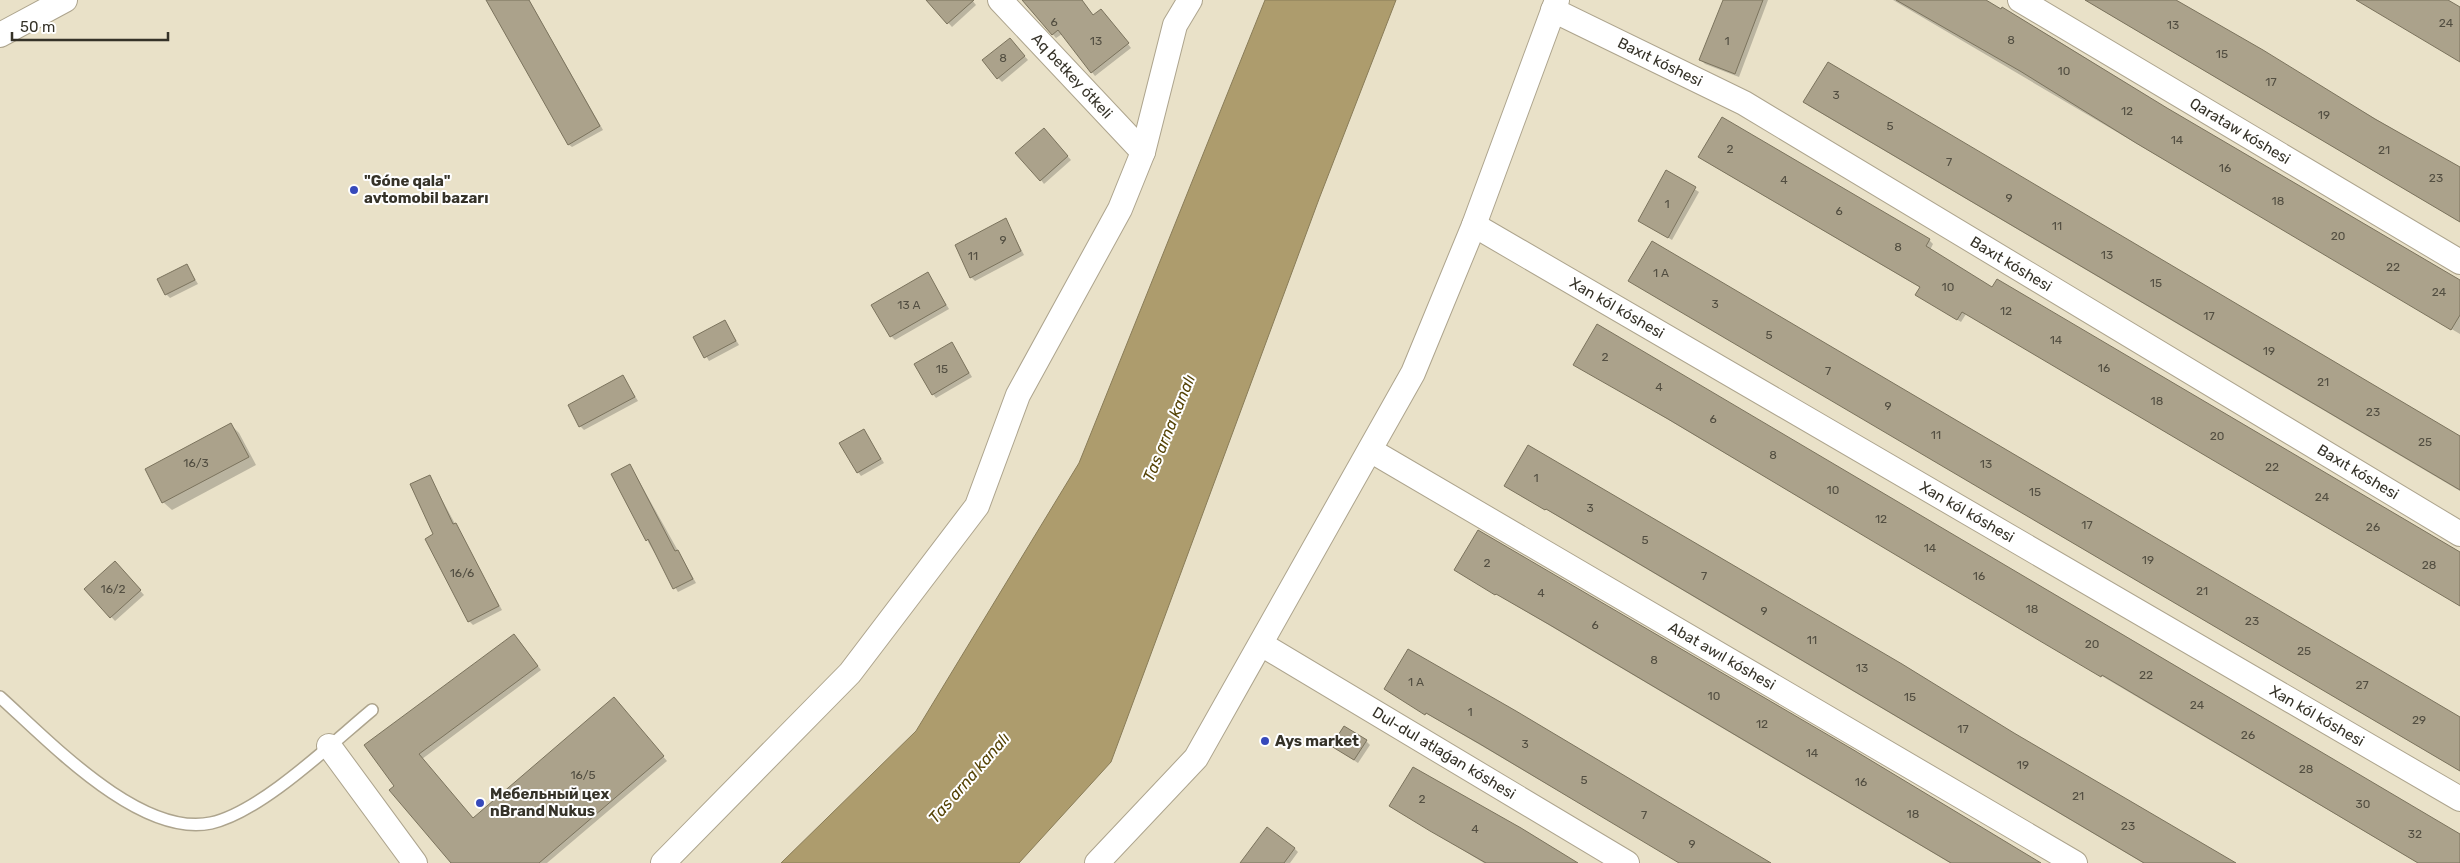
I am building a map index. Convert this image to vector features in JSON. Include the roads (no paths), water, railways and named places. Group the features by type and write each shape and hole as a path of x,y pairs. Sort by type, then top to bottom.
{"street":[{"path":"0,35 65,0"},
{"name":"Aq betkey ótkeli","path":"1000,0 1143,152"},
{"path":"663,863 850,672 977,506 1018,395 1120,209 1143,152 1175,25 1190,0"},
{"name":"Qarataw kóshesi","path":"2020,0 2460,262"},
{"path":"1097,863 1196,758 1413,373 1474,225 1555,5"},
{"name":"Baxıt kóshesi","path":"1555,5 1744,103 2460,534"},
{"name":"Xan kól kóshesi","path":"1474,225 2460,799"},
{"name":"Abat awıl kóshesi","path":"1370,450 2075,863"},
{"name":"Dul-dul atlaǵan kóshesi","path":"1261,644 1627,863"},
{"path":"329,746 415,863"}],"lane":[{"path":"0,697 79,768 127,803 172,823 211,823 240,812 281,785 372,710"}],"water":[{"name":"Tas arna kanalı","path":"1265,0 1396,0 1319,199 1111,762 1019,863 781,863 916,731 1079,463"}],"place":[{"name":"\"Góne qala\" avtomobil bazarı","path":"354,190"},
{"name":"Ays market","path":"1265,741"},
{"name":"Мебельный цех nBrand Nukus","path":"480,803"}]}
